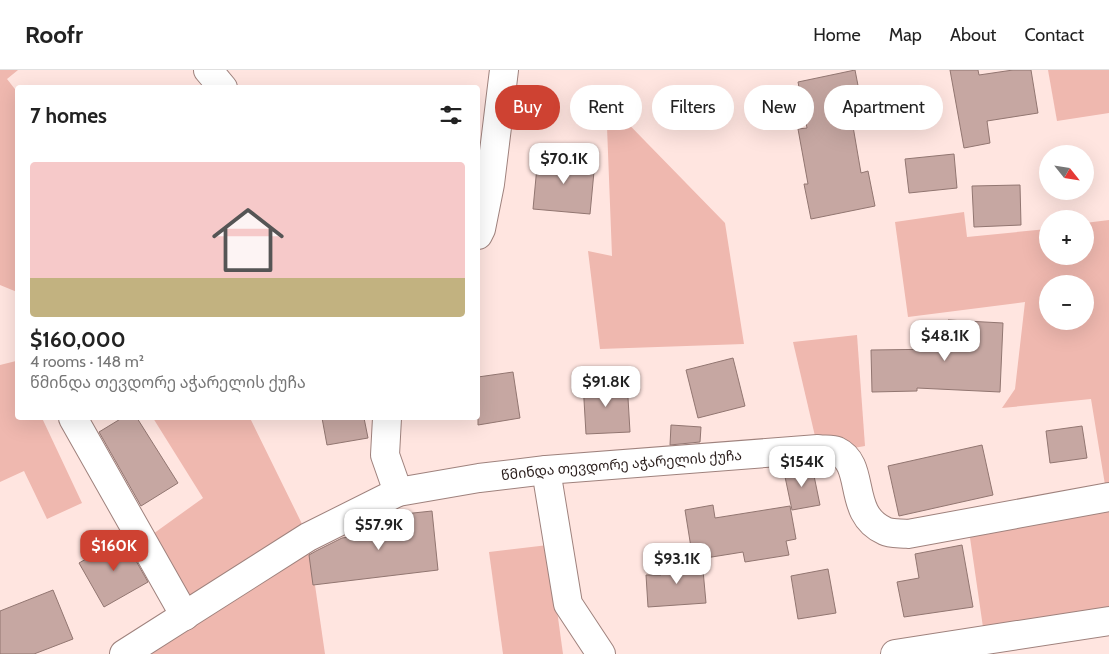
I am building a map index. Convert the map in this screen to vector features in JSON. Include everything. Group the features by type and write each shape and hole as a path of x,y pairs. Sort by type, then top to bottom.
{"street":[{"path":"208,70 220,85"},
{"path":"480,231 490,184 504,70"},
{"path":"74,420 185,616"},
{"path":"388,420 386,455 398,492"},
{"name":"წმინდა თევდორე აჭარელის ქუჩა","path":"124,654 308,537 398,492 480,478 546,470 818,449 837,451 848,461 855,473 862,509 872,523 886,532 908,534 1109,497"},
{"path":"546,470 568,604 601,654"},
{"path":"895,654 1109,621"}],"shaded area":[{"path":"0,70 18,70 7,79 15,89 15,291 0,285"},
{"path":"1048,70 1109,70 1109,113 1057,121"},
{"path":"607,130 634,130 725,223 744,344 600,349 588,251 612,256"},
{"path":"964,212 967,237 1039,230 1039,265 1094,265 1094,222 1109,220 1109,621 985,641 968,524 1107,497 1091,399 1002,408 1015,389 1025,302 908,317 895,222"},
{"path":"857,335 865,446 837,451 818,449 793,342"},
{"path":"15,361 15,420 43,420 82,503 47,519 24,471 0,482 0,365"},
{"path":"154,420 251,420 304,528 185,601 146,539 203,498"},
{"path":"308,537 325,654 124,654"},
{"path":"548,545 563,654 503,654 489,552"}],"building":[{"path":"855,70 858,85 824,85 824,130 854,130 861,173 868,171 875,206 811,219 804,184 808,184 798,130 814,130 814,85 799,85 798,82"},
{"path":"950,70 978,70 979,75 1013,70 1031,70 1038,113 987,121 990,143 964,148"},
{"path":"954,154 957,188 909,193 905,159"},
{"path":"538,156 595,161 590,214 533,209"},
{"path":"1020,185 1021,225 974,227 972,186"},
{"path":"948,320 1003,323 1000,392 917,388 917,391 872,392 871,350 946,349"},
{"path":"733,358 745,406 698,418 686,370"},
{"path":"513,372 520,418 478,425 478,420 480,420 480,377"},
{"path":"627,381 630,432 586,434 583,383"},
{"path":"119,420 138,420 178,483 141,506 99,432"},
{"path":"322,420 364,420 368,438 327,445"},
{"path":"671,425 701,427 700,442 670,445"},
{"path":"1082,426 1087,458 1050,463 1046,431"},
{"path":"982,445 993,495 899,516 888,466"},
{"path":"812,466 820,505 792,510 784,472"},
{"path":"713,505 715,518 790,506 796,539 786,541 789,555 745,562 743,552 693,560 685,510"},
{"path":"432,511 438,570 313,585 309,555 342,538 349,537 349,534 385,516"},
{"path":"123,538 148,582 104,607 79,563"},
{"path":"962,545 973,607 904,617 897,582 919,578 915,554"},
{"path":"702,559 706,603 648,607 646,575 661,575 662,564"},
{"path":"828,569 836,613 798,619 791,576"},
{"path":"53,590 73,639 34,654 0,654 0,611"}]}
